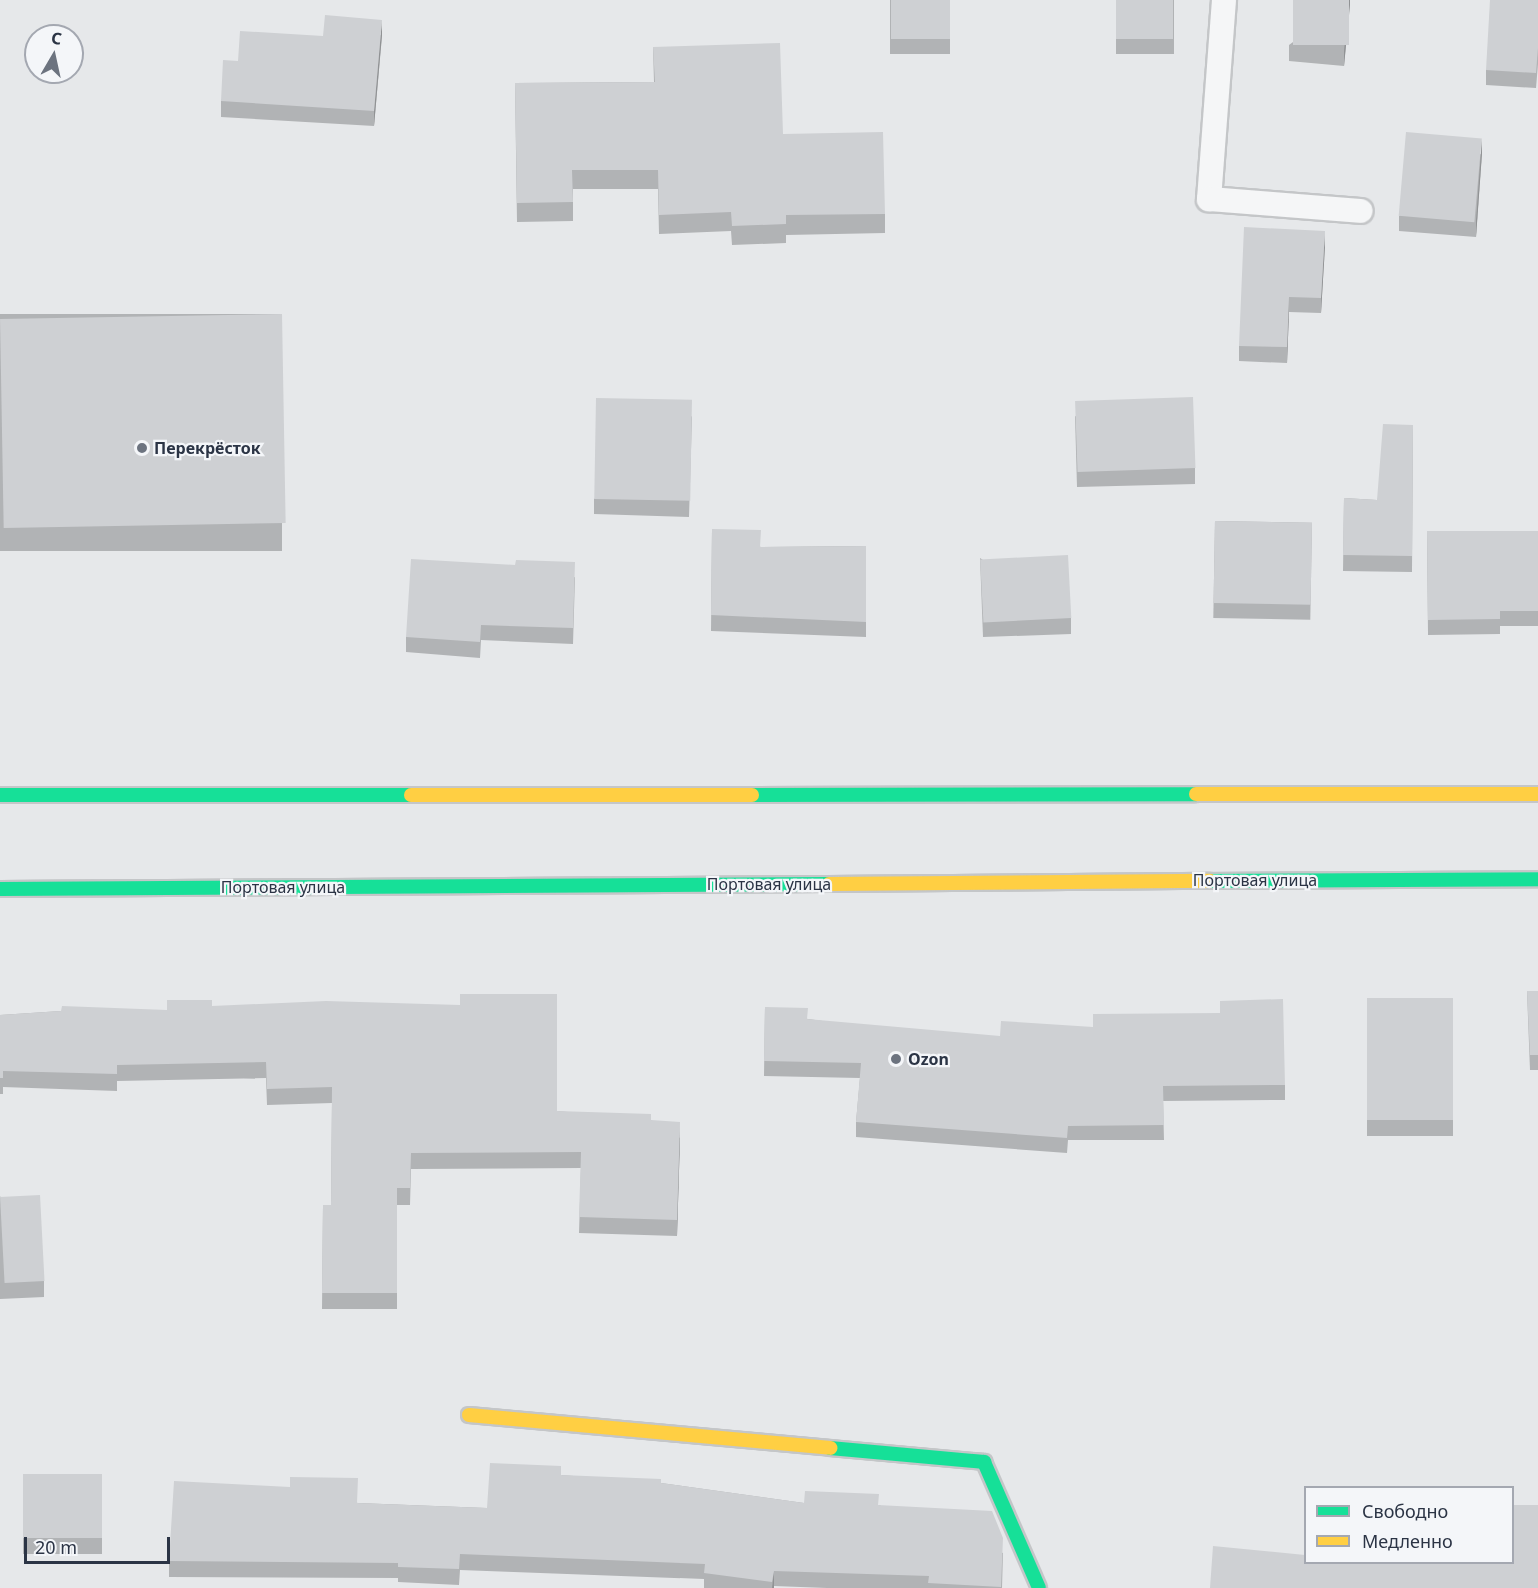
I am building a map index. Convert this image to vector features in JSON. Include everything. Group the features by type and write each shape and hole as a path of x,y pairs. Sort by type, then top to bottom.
{"main road":[{"path":"0,795 1538,794"},
{"name":"Портовая улица","path":"0,889 1538,879"},
{"path":"470,1415 984,1462 1039,1588"}],"lane":[{"path":"1224,0 1209,199 1360,211"}],"building":[{"path":"891,0 950,0 950,39 891,39"},
{"path":"1116,0 1173,0 1173,39 1116,39"},
{"path":"1293,0 1349,0 1349,45 1293,45"},
{"path":"1490,0 1538,0 1536,73 1486,70"},
{"path":"325,15 382,20 374,111 221,101 223,60 238,61 240,31 323,36"},
{"path":"780,43 783,134 883,132 885,214 786,215 786,224 732,226 731,212 659,215 658,170 572,170 573,202 517,203 515,83 655,82 653,47"},
{"path":"1406,132 1482,139 1474,222 1399,216"},
{"path":"1244,227 1325,231 1321,298 1289,297 1287,347 1239,346"},
{"name":"Перекрёсток","path":"282,314 286,523 4,528 0,319"},
{"path":"1193,397 1195,468 1078,472 1075,401"},
{"path":"596,398 692,400 690,501 594,499"},
{"path":"1383,424 1413,425 1412,556 1343,555 1344,498 1377,500"},
{"path":"1215,521 1312,523 1311,605 1214,603"},
{"path":"712,529 761,530 760,547 866,546 866,622 711,615"},
{"path":"1427,531 1538,531 1538,611 1500,611 1500,619 1428,620"},
{"path":"1068,555 1071,618 983,623 980,560"},
{"path":"411,559 515,565 516,560 575,562 573,628 481,625 480,642 406,637"},
{"path":"1527,991 1538,991 1538,1055 1530,1055"},
{"path":"460,994 557,994 557,1111 651,1114 651,1120 680,1122 677,1220 579,1217 581,1152 411,1153 410,1188 397,1188 397,1293 322,1293 323,1205 331,1205 332,1087 267,1089 266,1062 117,1065 117,1074 3,1071 3,1078 0,1078 0,1015 61,1011 62,1006 167,1010 167,1000 212,1000 212,1006 326,1001 460,1005"},
{"path":"1367,998 1453,998 1453,1120 1367,1120"},
{"path":"1283,999 1285,1085 1163,1086 1164,1125 1068,1126 1067,1138 856,1122 861,1063 764,1061 765,1007 808,1008 807,1019 1000,1036 1001,1021 1093,1027 1093,1014 1220,1013 1220,1001"},
{"path":"40,1195 45,1281 5,1283 0,1197"},
{"path":"490,1463 561,1466 561,1475 661,1479 661,1483 804,1503 805,1491 879,1494 878,1505 992,1511 1003,1538 1001,1587 928,1583 929,1576 774,1571 772,1582 704,1573 705,1564 460,1554 459,1569 398,1567 398,1563 169,1561 174,1481 290,1487 290,1477 358,1478 357,1503 487,1508"},
{"path":"23,1474 102,1474 102,1538 23,1538"},
{"path":"1514,1505 1538,1505 1538,1588 1210,1588 1213,1546 1304,1555 1304,1564 1514,1564"}],"traffic: fast":[{"path":"752,795 1196,794"},
{"path":"0,795 411,795"},
{"path":"1210,881 1538,879"},
{"path":"0,889 829,884"},
{"path":"830,1448 984,1462 1039,1588"}],"traffic: slow":[{"path":"1196,794 1538,794"},
{"path":"411,795 752,795"},
{"path":"829,884 1210,881"},
{"path":"469,1415 830,1448"}],"place":[{"name":"Перекрёсток","path":"142,448"},
{"name":"Ozon","path":"896,1059"}]}
